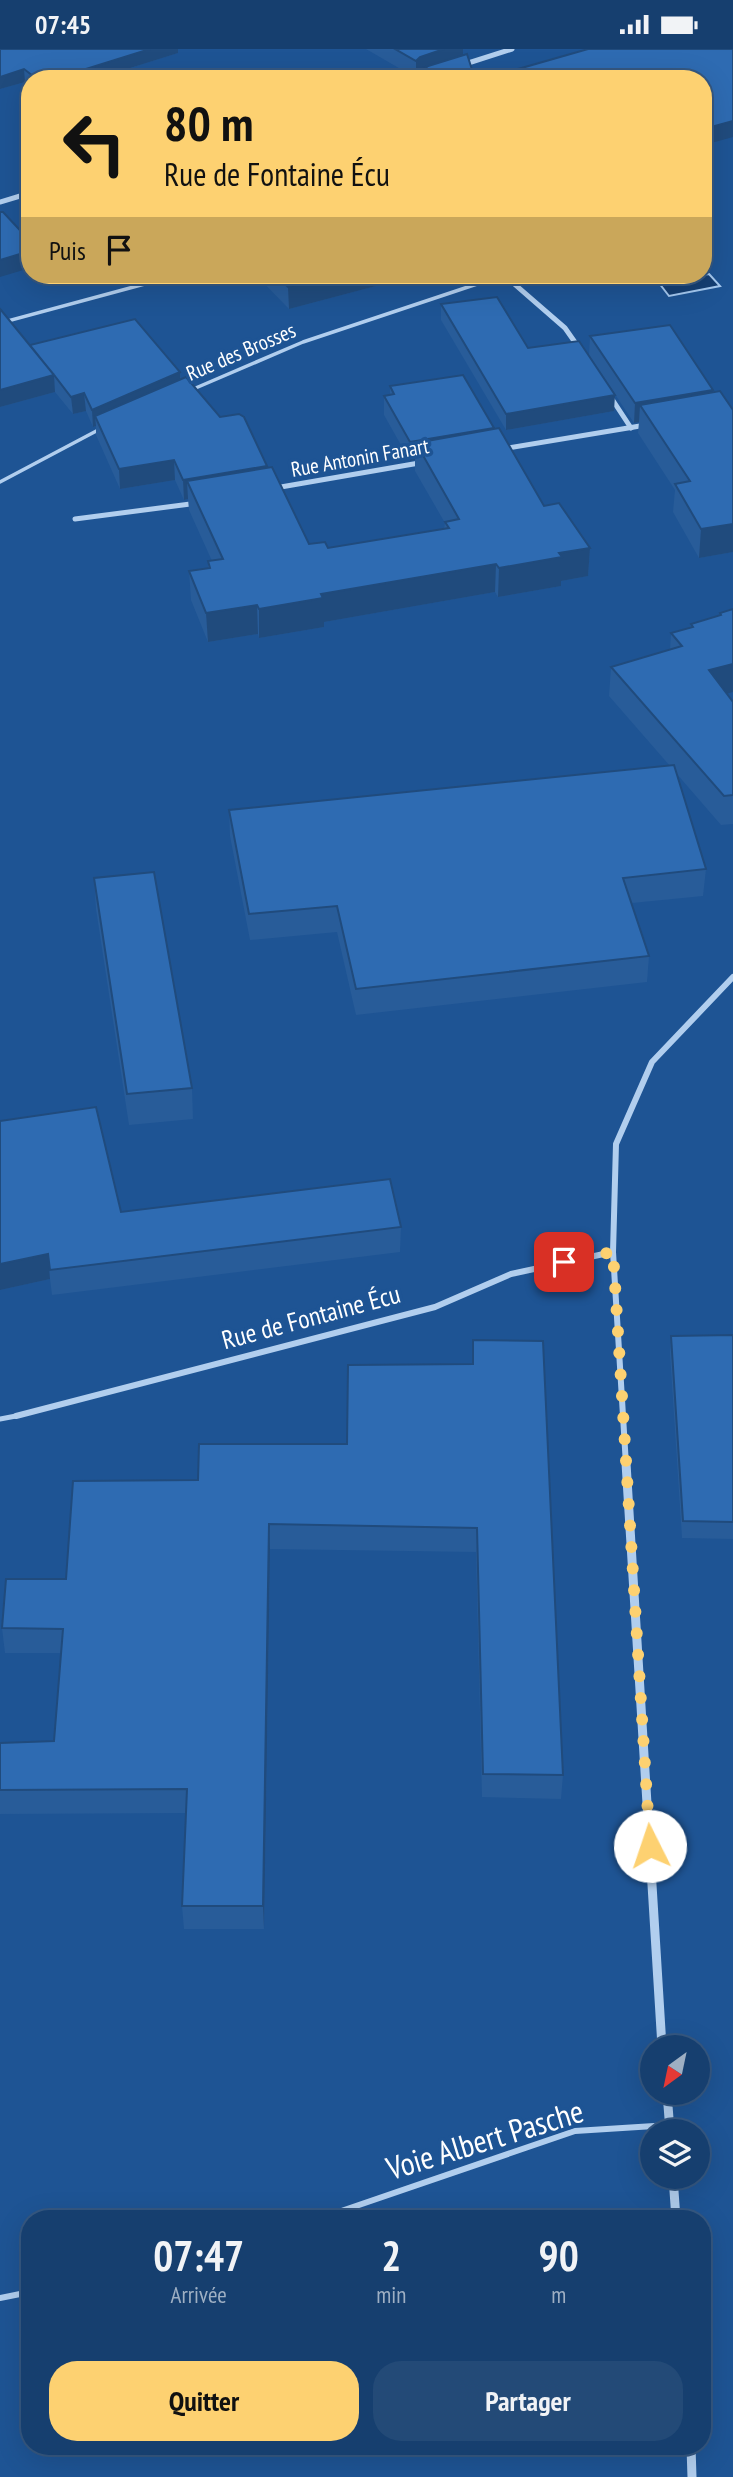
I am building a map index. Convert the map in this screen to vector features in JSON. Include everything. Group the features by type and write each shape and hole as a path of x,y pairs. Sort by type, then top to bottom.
{"street":[{"path":"460,66 512,49"},
{"path":"0,202 21,196"},
{"name":"Rue des Brosses","path":"514,284 565,328 586,359"},
{"path":"607,392 631,428"},
{"path":"488,451 657,424"},
{"name":"Rue Antonin Fanart","path":"262,491 434,461"},
{"path":"75,519 145,512 210,500"},
{"path":"661,2035 613,1252 616,1144 652,1062 733,977"},
{"name":"Rue de Fontaine Écu","path":"16,1416 435,1307 511,1274 613,1252"},
{"path":"674,2189 675,2210"},
{"path":"691,2455 692,2477"}],"lane":[{"path":"0,323 145,284"},
{"name":"Rue des Brosses","path":"181,394 303,342 477,284"},
{"path":"0,482 107,425"},
{"path":"0,1419 16,1416"},
{"name":"Voie Albert Pasche","path":"344,2210 575,2131 640,2129"},
{"path":"0,2298 21,2294"}],"water":[{"path":"712,277 720,286 669,296 660,284 712,284"}],"building":[{"path":"0,49 150,49 83,70 24,69 0,77"},
{"path":"395,49 444,49 420,57 416,61"},
{"path":"588,49 733,49 733,121 712,127 712,70 514,70"},
{"path":"467,54 472,70 430,70 425,67"},
{"path":"0,212 3,212 21,231 21,254 0,260"},
{"path":"497,297 528,348 579,341 615,395 506,414 441,304"},
{"path":"1,310 54,375 0,390"},
{"path":"135,319 180,372 92,410 84,393 71,397 30,345"},
{"path":"670,325 713,390 635,403 590,336"},
{"path":"463,375 494,428 410,442 384,396 394,394 390,386"},
{"path":"186,377 220,417 239,414 244,417 267,466 183,480 174,460 119,469 95,416"},
{"path":"720,391 733,410 733,524 701,529 675,484 690,481 640,405"},
{"path":"499,428 544,506 559,503 590,548 559,553 562,557 499,568 496,564 321,594 323,598 259,609 257,605 206,613 189,571 210,568 208,561 223,559 187,481 272,467 309,544 325,542 328,548 449,528 445,522 459,519 416,443"},
{"path":"733,609 733,664 709,670 733,702 733,795 724,796 611,667 682,646 671,633 693,627 691,624"},
{"path":"674,765 706,869 623,878 649,956 356,989 337,906 249,914 229,810"},
{"path":"154,872 192,1088 127,1094 94,878"},
{"path":"96,1107 121,1212 390,1179 401,1227 50,1270 48,1254 0,1264 0,1121"},
{"path":"733,1335 733,1522 683,1521 671,1336"},
{"path":"473,1340 543,1341 563,1775 483,1774 477,1528 269,1524 263,1906 182,1906 187,1789 0,1790 0,1743 54,1741 63,1629 2,1628 6,1579 66,1579 73,1481 198,1480 199,1444 347,1444 348,1365 473,1364"}],"route":[{"path":"564,1262 613,1252 650,1846"}]}
